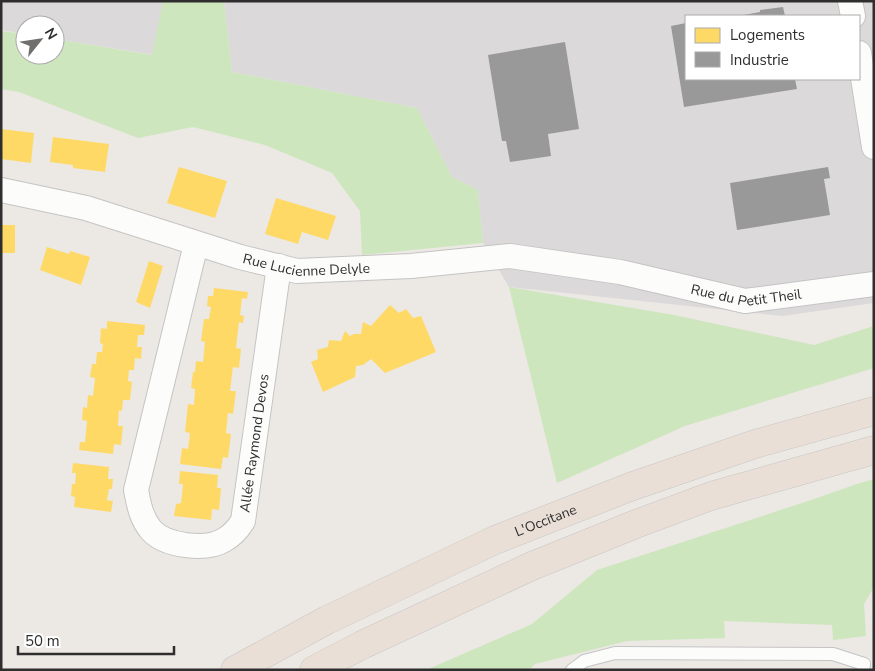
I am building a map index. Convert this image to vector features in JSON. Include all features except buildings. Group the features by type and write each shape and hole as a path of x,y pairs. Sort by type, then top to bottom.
{"highway":[{"name":"L'Occitane","path":"234,670 327,620 495,540 657,478 755,444 874,411"},
{"path":"314,670 362,645 532,566 636,524 711,496 874,450"}],"street":[{"path":"850,1 853,15"},
{"path":"860,59 874,147"},
{"name":"Rue Lucienne Delyle","path":"1,190 86,208 196,244 297,271 411,266 510,256 620,272"},
{"name":"Allée Raymond Devos","path":"196,244 136,490 140,511 152,531 168,541 198,547 222,542 235,532 243,521 279,266"},
{"name":"Rue du Petit Theil","path":"620,272 745,301 874,284"}],"lane":[{"path":"572,670 584,660 615,653 625,653 833,654 864,664 863,670"}],"shaded area":[{"path":"1,1 164,1 154,55 65,41 65,15 15,15 15,32 1,30"},
{"path":"224,1 874,1 874,303 782,316 509,287 483,243 478,190 452,177 417,108 232,72"}],"green space":[{"path":"163,1 224,1 232,72 417,108 452,177 478,190 483,243 362,255 360,211 332,173 265,145 193,127 138,138 19,92 1,89 1,31 15,33 15,65 65,65 65,41 152,55"},
{"path":"509,287 674,315 814,345 874,326 874,368 685,426 557,483"},
{"path":"874,479 874,587 864,604 866,636 833,640 832,625 724,621 725,638 627,641 535,664 529,670 426,670 532,624 597,570"}]}
